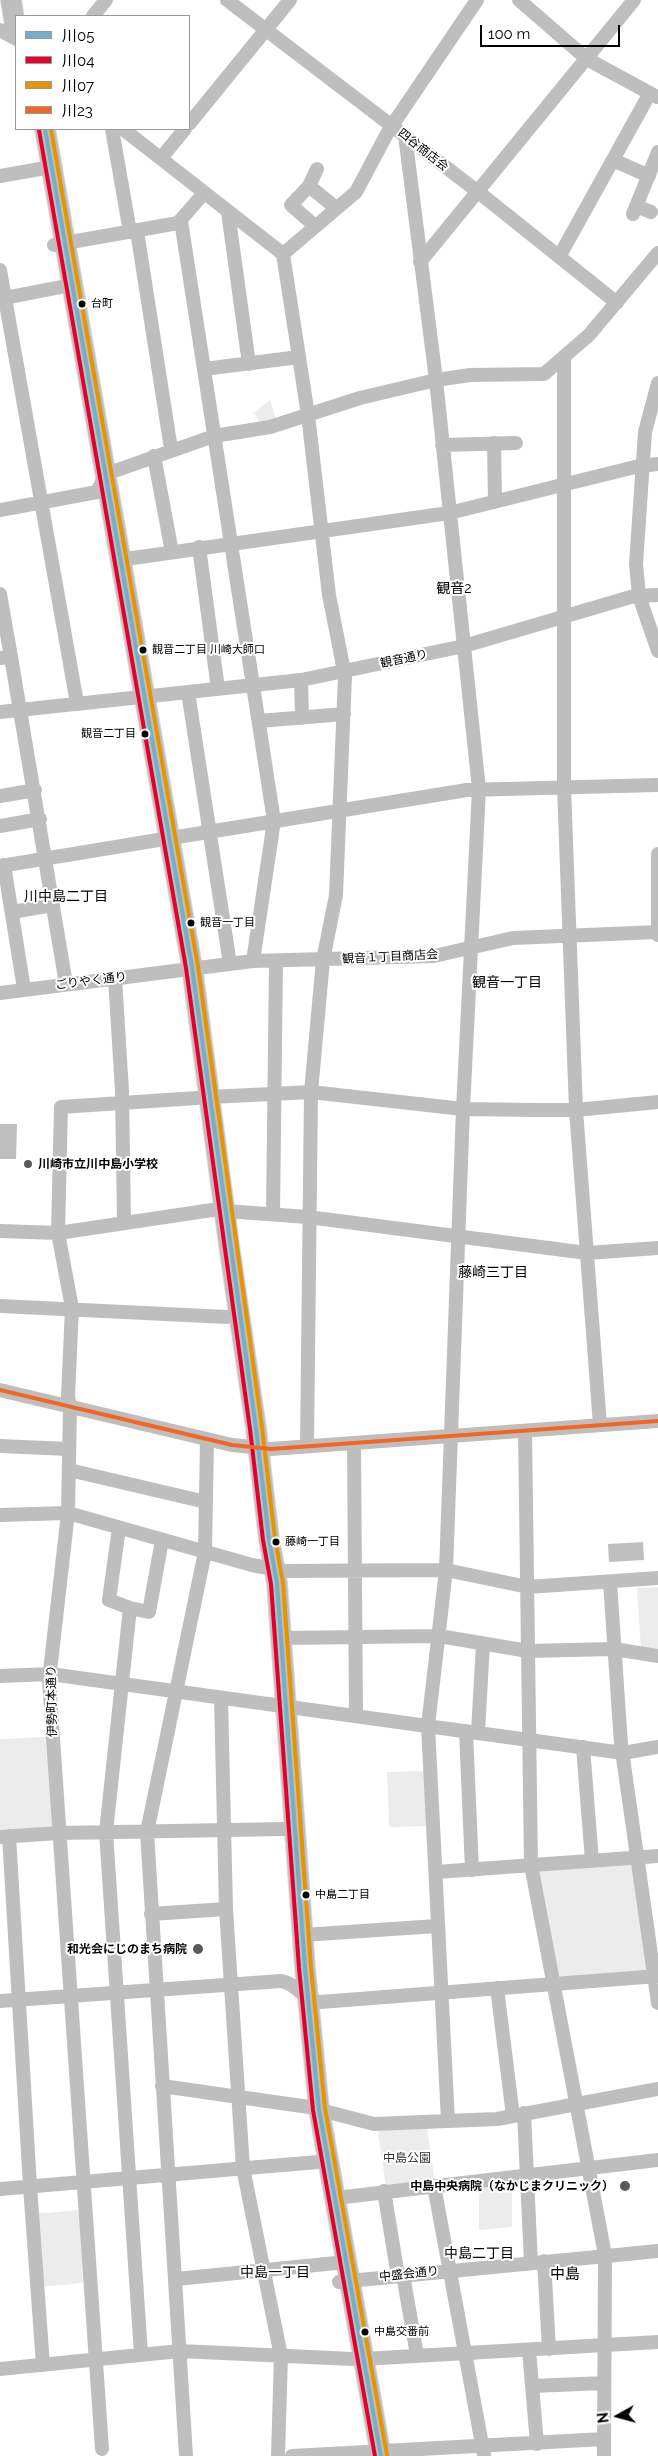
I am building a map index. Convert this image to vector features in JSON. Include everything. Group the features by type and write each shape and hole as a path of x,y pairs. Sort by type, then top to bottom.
{"highway":[{"path":"11,0 15,25"},
{"path":"24,0 26,15"},
{"path":"34,130 46,168 106,474 138,697"},
{"path":"45,130 46,168"},
{"path":"60,244 61,287 97,492 165,839 187,968 218,1210 270,1569 282,1638 280,1706 284,1829 314,2108 318,2162 358,2359 374,2454"},
{"path":"218,1210 227,1317 253,1448"},
{"path":"270,1569 280,1706 302,1935 301,1991"},
{"path":"314,2108 336,2198 341,2275"}],"street":[{"path":"95,15 106,0"},
{"name":"四谷商店会","path":"227,0 405,135 617,303"},
{"path":"190,123 290,0"},
{"path":"284,254 356,192 392,126 477,0"},
{"path":"519,0 587,59 654,95 612,160 560,257"},
{"path":"420,262 634,0"},
{"path":"0,30 15,38"},
{"path":"112,130 134,231 171,449"},
{"path":"124,130 284,254 308,415 321,532 342,671 345,676 336,895 323,960 310,1092 307,1446"},
{"path":"161,158 184,130"},
{"path":"405,135 436,380 479,789 463,1109 460,1237 446,1570 428,1726 448,2121"},
{"path":"651,212 635,210 658,152"},
{"path":"612,160 649,176"},
{"path":"0,176 46,168"},
{"path":"315,226 291,205 309,186 317,169"},
{"path":"309,186 336,208"},
{"path":"60,244 181,222 204,192"},
{"path":"228,212 249,364"},
{"path":"181,222 274,821 253,961"},
{"path":"0,510 97,492 106,474 171,449 214,436 270,427 360,398 436,380 470,375 538,376 544,374 564,358 617,303 658,253"},
{"path":"0,270 2,299 42,503 77,703"},
{"path":"2,299 61,287"},
{"path":"204,370 300,357"},
{"path":"564,358 564,788 576,1110 600,1425"},
{"path":"658,383 645,432 636,564 639,596 658,651"},
{"path":"494,443 495,502"},
{"path":"442,445 516,443"},
{"path":"154,456 172,552"},
{"path":"119,560 199,547 321,532 449,513 642,466 658,464"},
{"path":"199,547 218,689"},
{"path":"0,594 5,658 20,710 35,790 66,984"},
{"name":"観音通り","path":"0,712 301,680 464,646 639,596 658,595"},
{"path":"301,680 302,718"},
{"path":"188,692 230,964"},
{"path":"259,721 344,714"},
{"path":"24,989 12,912 2,865 479,789 658,785"},
{"path":"0,796 35,790"},
{"path":"0,826 40,819"},
{"path":"658,854 658,933"},
{"path":"12,912 53,904"},
{"name":"観音１丁目商店会","path":"187,968 253,961 434,956 513,938 658,933"},
{"path":"272,1214 276,961"},
{"name":"ごりやく通り","path":"0,993 187,968"},
{"path":"115,978 123,1102 124,1223"},
{"path":"123,1102 310,1092 463,1109 576,1110 658,1102"},
{"name":"伊勢町本通り","path":"102,2449 59,1833 50,1674 68,1514 70,1449 70,1407 68,1396 72,1308 58,1233 61,1107 123,1102"},
{"path":"0,1231 58,1233 218,1210 308,1217 587,1253 658,1248"},
{"path":"0,1306 227,1317"},
{"path":"0,1390 207,1439 253,1448 451,1437 658,1420"},
{"path":"525,1431 531,1865 605,2255 604,2456"},
{"path":"186,2456 147,1832 205,1552 207,1439"},
{"path":"354,1443 356,1716"},
{"path":"0,1446 70,1449"},
{"path":"69,1470 206,1502"},
{"path":"0,1515 68,1514 270,1569 356,1572 446,1570 528,1587 658,1578"},
{"path":"119,1528 109,1600 130,1608 149,1612 162,1540"},
{"path":"610,1582 623,1752 656,1976 658,2003"},
{"path":"130,1608 106,1832 141,2354"},
{"path":"282,1638 439,1636 528,1651 614,1649 658,1656"},
{"path":"472,1870 472,1732 483,1644"},
{"path":"0,1676 50,1674 623,1752 658,1747"},
{"path":"220,1698 226,1909 243,2168 281,2356 278,2456"},
{"path":"583,1747 592,1861"},
{"path":"43,2365 18,2000 4,1837 59,1833 284,1829"},
{"path":"436,1872 658,1856"},
{"path":"151,1914 226,1909"},
{"path":"302,1935 437,1926"},
{"path":"0,2001 281,1982 320,2002 656,1976"},
{"path":"497,1988 528,2174 548,2349"},
{"path":"162,2086 314,2108 374,2124 486,2120 658,2089"},
{"path":"336,2198 658,2160"},
{"path":"0,2189 318,2162"},
{"path":"434,2186 483,2451"},
{"path":"384,2191 416,2355"},
{"name":"中盛会通り","path":"176,2279 263,2270 341,2275 401,2275 658,2250"},
{"path":"0,2369 180,2351 358,2359 658,2342"},
{"path":"529,2350 536,2444"},
{"path":"532,2386 604,2383"},
{"path":"292,2456 483,2451 536,2444 604,2439"}],"green space":[{"path":"270,400 277,423 263,426 254,413"},
{"path":"658,1587 658,1651 641,1649 637,1588"},
{"path":"47,1737 53,1826 50,1829 0,1832 0,1739"},
{"path":"425,1771 427,1826 389,1827 387,1772"},
{"path":"630,1863 634,1865 648,1966 646,1970 562,1977 557,1974 538,1874 541,1870"},
{"name":"中島公園","path":"427,2128 435,2183 386,2186 378,2134 380,2130"},
{"path":"512,2184 512,2227 479,2230 479,2187"},
{"path":"79,2210 83,2283 39,2287 34,2214"}],"shaded area":[{"path":"0,1124 17,1124 16,1159 0,1159"},
{"path":"643,1542 644,1560 609,1562 608,1544"}],"transit line":[{"name":"川04","path":"39,130 186,968 250,1429 263,1540 271,1584 299,1968 313,2110 375,2456"},
{"name":"川05","path":"45,130 192,967 256,1428 269,1539 277,1583 305,1968 319,2109 381,2456"},
{"name":"川07","path":"51,130 198,966 262,1427 275,1538 283,1583 311,1967 325,2108 387,2455"},
{"name":"川23","path":"0,1390 232,1445 271,1449 658,1421"}],"place":[{"name":"台町","path":"82,304"},
{"name":"観音二丁目 川崎大師口","path":"143,650"},
{"name":"観音二丁目","path":"145,734"},
{"name":"観音一丁目","path":"191,923"},
{"name":"川崎市立川中島小学校","path":"28,1164"},
{"name":"藤崎一丁目","path":"276,1542"},
{"name":"中島二丁目","path":"306,1895"},
{"name":"和光会にじのまち病院","path":"198,1949"},
{"name":"中島中央病院（なかじまクリニック）","path":"625,2186"},
{"name":"中島交番前","path":"365,2332"}],"district":[{"name":"観音2","path":"454,589"},
{"name":"川中島二丁目","path":"66,897"},
{"name":"観音一丁目","path":"507,983"},
{"name":"藤崎三丁目","path":"493,1273"},
{"name":"中島二丁目","path":"479,2254"},
{"name":"中島一丁目","path":"275,2273"},
{"name":"中島","path":"565,2274"}]}
